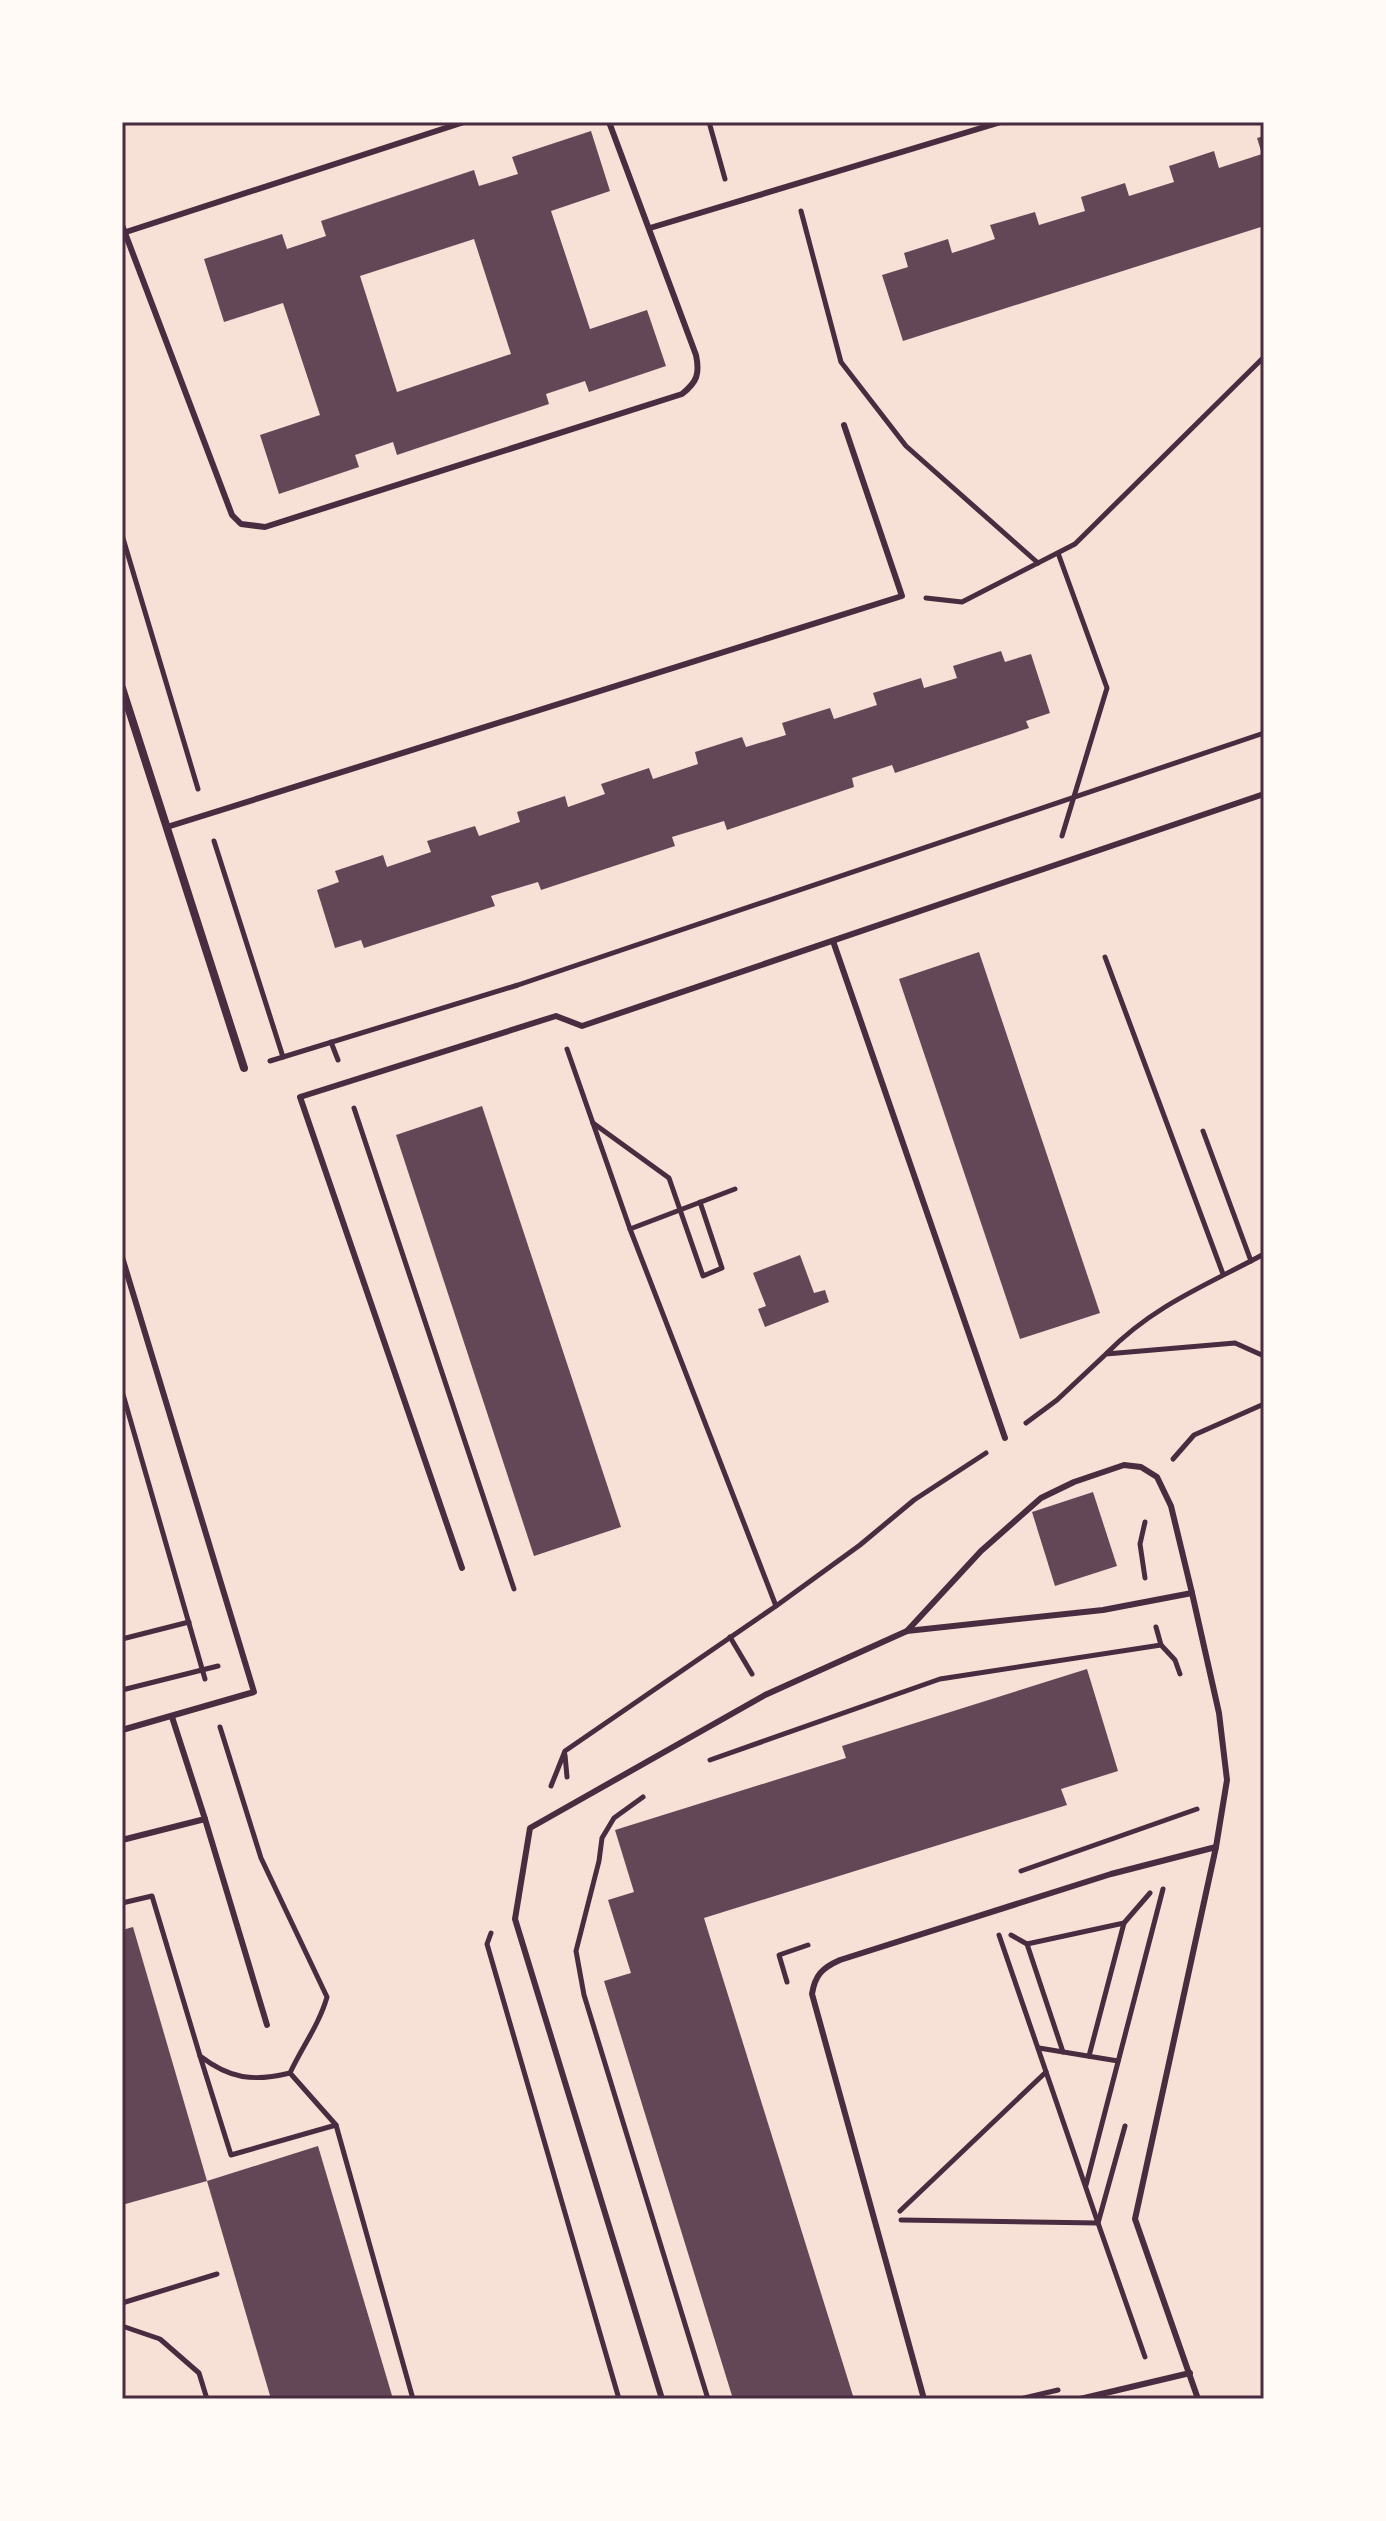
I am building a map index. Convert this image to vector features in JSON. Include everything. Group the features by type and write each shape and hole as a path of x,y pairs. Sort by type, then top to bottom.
{"street":[{"path":"122,688 244,1068"}],"lane":[{"path":"464,122 124,229 232,515 241,524 265,527 682,394 693,385 699,371 696,355 609,122"},
{"path":"650,228 1001,122"},
{"path":"167,827 902,596 844,425"},
{"path":"462,1568 300,1097 556,1016 582,1026 1264,794"},
{"path":"833,941 1005,1438"},
{"path":"122,1257 254,1692 122,1730"},
{"path":"907,1631 981,1551 1041,1498 1074,1482 1124,1465 1141,1467 1157,1477 1171,1506 1192,1593 1219,1713 1227,1780 1216,1847 1135,2219 1198,2399"},
{"path":"662,2399 515,1919 530,1828 765,1695 907,1631 1103,1610 1192,1593"},
{"path":"172,1717 267,2025"},
{"path":"122,1840 205,1819"},
{"path":"924,2399 812,1994 815,1977 826,1966 840,1960 1111,1874 1216,1847"},
{"path":"1080,2399 1190,2373"}],"path":[{"path":"709,122 732,203"},
{"path":"793,184 841,362 906,446 1038,563"},
{"path":"902,596 962,602 1075,544 1264,357"},
{"path":"1053,866 1107,688 1058,553"},
{"path":"244,1068 518,985 1264,733"},
{"path":"1105,957 1223,1274"},
{"path":"518,985 556,1016 630,1229 776,1606"},
{"path":"331,1042 514,1589"},
{"path":"593,1122 669,1178 703,1276 722,1268 700,1202"},
{"path":"1203,1131 1251,1261"},
{"path":"630,1229 735,1189"},
{"path":"548,1792 565,1751 776,1606 860,1545 914,1500 1057,1400 1128,1331 1199,1285 1264,1254"},
{"path":"1106,1354 1235,1343 1264,1356"},
{"path":"122,1391 202,1670 261,1858"},
{"path":"122,1639 189,1622"},
{"path":"730,1637 765,1695"},
{"path":"704,1762 955,1676 1161,1645 1175,1660 1184,1687"},
{"path":"122,1690 245,1659"},
{"path":"646,1796 614,1818 602,1838 576,1951 584,1995 708,2399"},
{"path":"1018,1872 1196,1810 1202,1798"},
{"path":"1085,2186 1161,1885 1124,1923 1089,2056"},
{"path":"1027,1944 1124,1923"},
{"path":"1063,2052 1027,1944 996,1926 1149,2369"},
{"path":"492,1930 487,1944 619,2399"},
{"path":"788,1986 779,1955 809,1945"},
{"path":"1039,2048 1118,2061"},
{"path":"200,2056 231,2155 336,2125"},
{"path":"1047,2072 890,2220 1098,2223"},
{"path":"290,2073 336,2125 413,2399"},
{"path":"1098,2223 1127,2118"},
{"path":"122,2303 217,2274"},
{"path":"122,2326 160,2339 199,2373 207,2399"},
{"path":"1020,2399 1063,2389"}],"building":[{"path":"591,131 610,191 551,211 590,329 647,310 666,366 589,392 585,381 546,394 549,404 397,455 393,442 355,455 359,467 279,494 260,435 320,415 283,303 224,322 204,259 282,234 287,249 326,236 321,221 474,170 479,186 518,174 512,157","holes":["474,239 511,354 397,392 360,276"]},
{"path":"1264,136 1264,226 903,341 882,275 908,267 904,253 948,239 952,253 995,239 990,225 1035,212 1039,225 1085,211 1081,197 1125,183 1129,196 1174,182 1169,166 1214,151 1219,168 1262,154 1257,138"},
{"path":"1001,651 1005,662 1031,654 1050,713 1026,721 1029,728 895,773 892,765 852,778 854,787 727,830 724,821 672,837 675,846 541,890 538,882 491,896 495,906 364,948 361,940 335,948 317,890 339,882 335,871 383,855 387,867 431,852 427,841 475,826 479,836 520,822 517,812 565,796 568,807 605,794 601,784 649,768 653,779 698,764 695,752 742,737 746,747 786,735 782,723 830,708 834,719 877,705 873,693 921,678 924,688 957,678 953,666"},
{"path":"979,952 1100,1313 1020,1339 899,979"},
{"path":"482,1106 621,1527 534,1556 396,1135"},
{"path":"800,1255 814,1293 825,1290 829,1302 765,1327 758,1309 766,1306 753,1273"},
{"path":"1093,1492 1117,1566 1055,1586 1032,1512"},
{"path":"1087,1669 1118,1771 1061,1789 1067,1805 704,1918 854,2399 733,2399 604,1981 631,1973 608,1900 634,1892 615,1830 846,1758 842,1746"},
{"path":"133,1927 207,2181 122,2205 122,1930"},
{"path":"318,2146 393,2399 271,2399 207,2181"}]}
